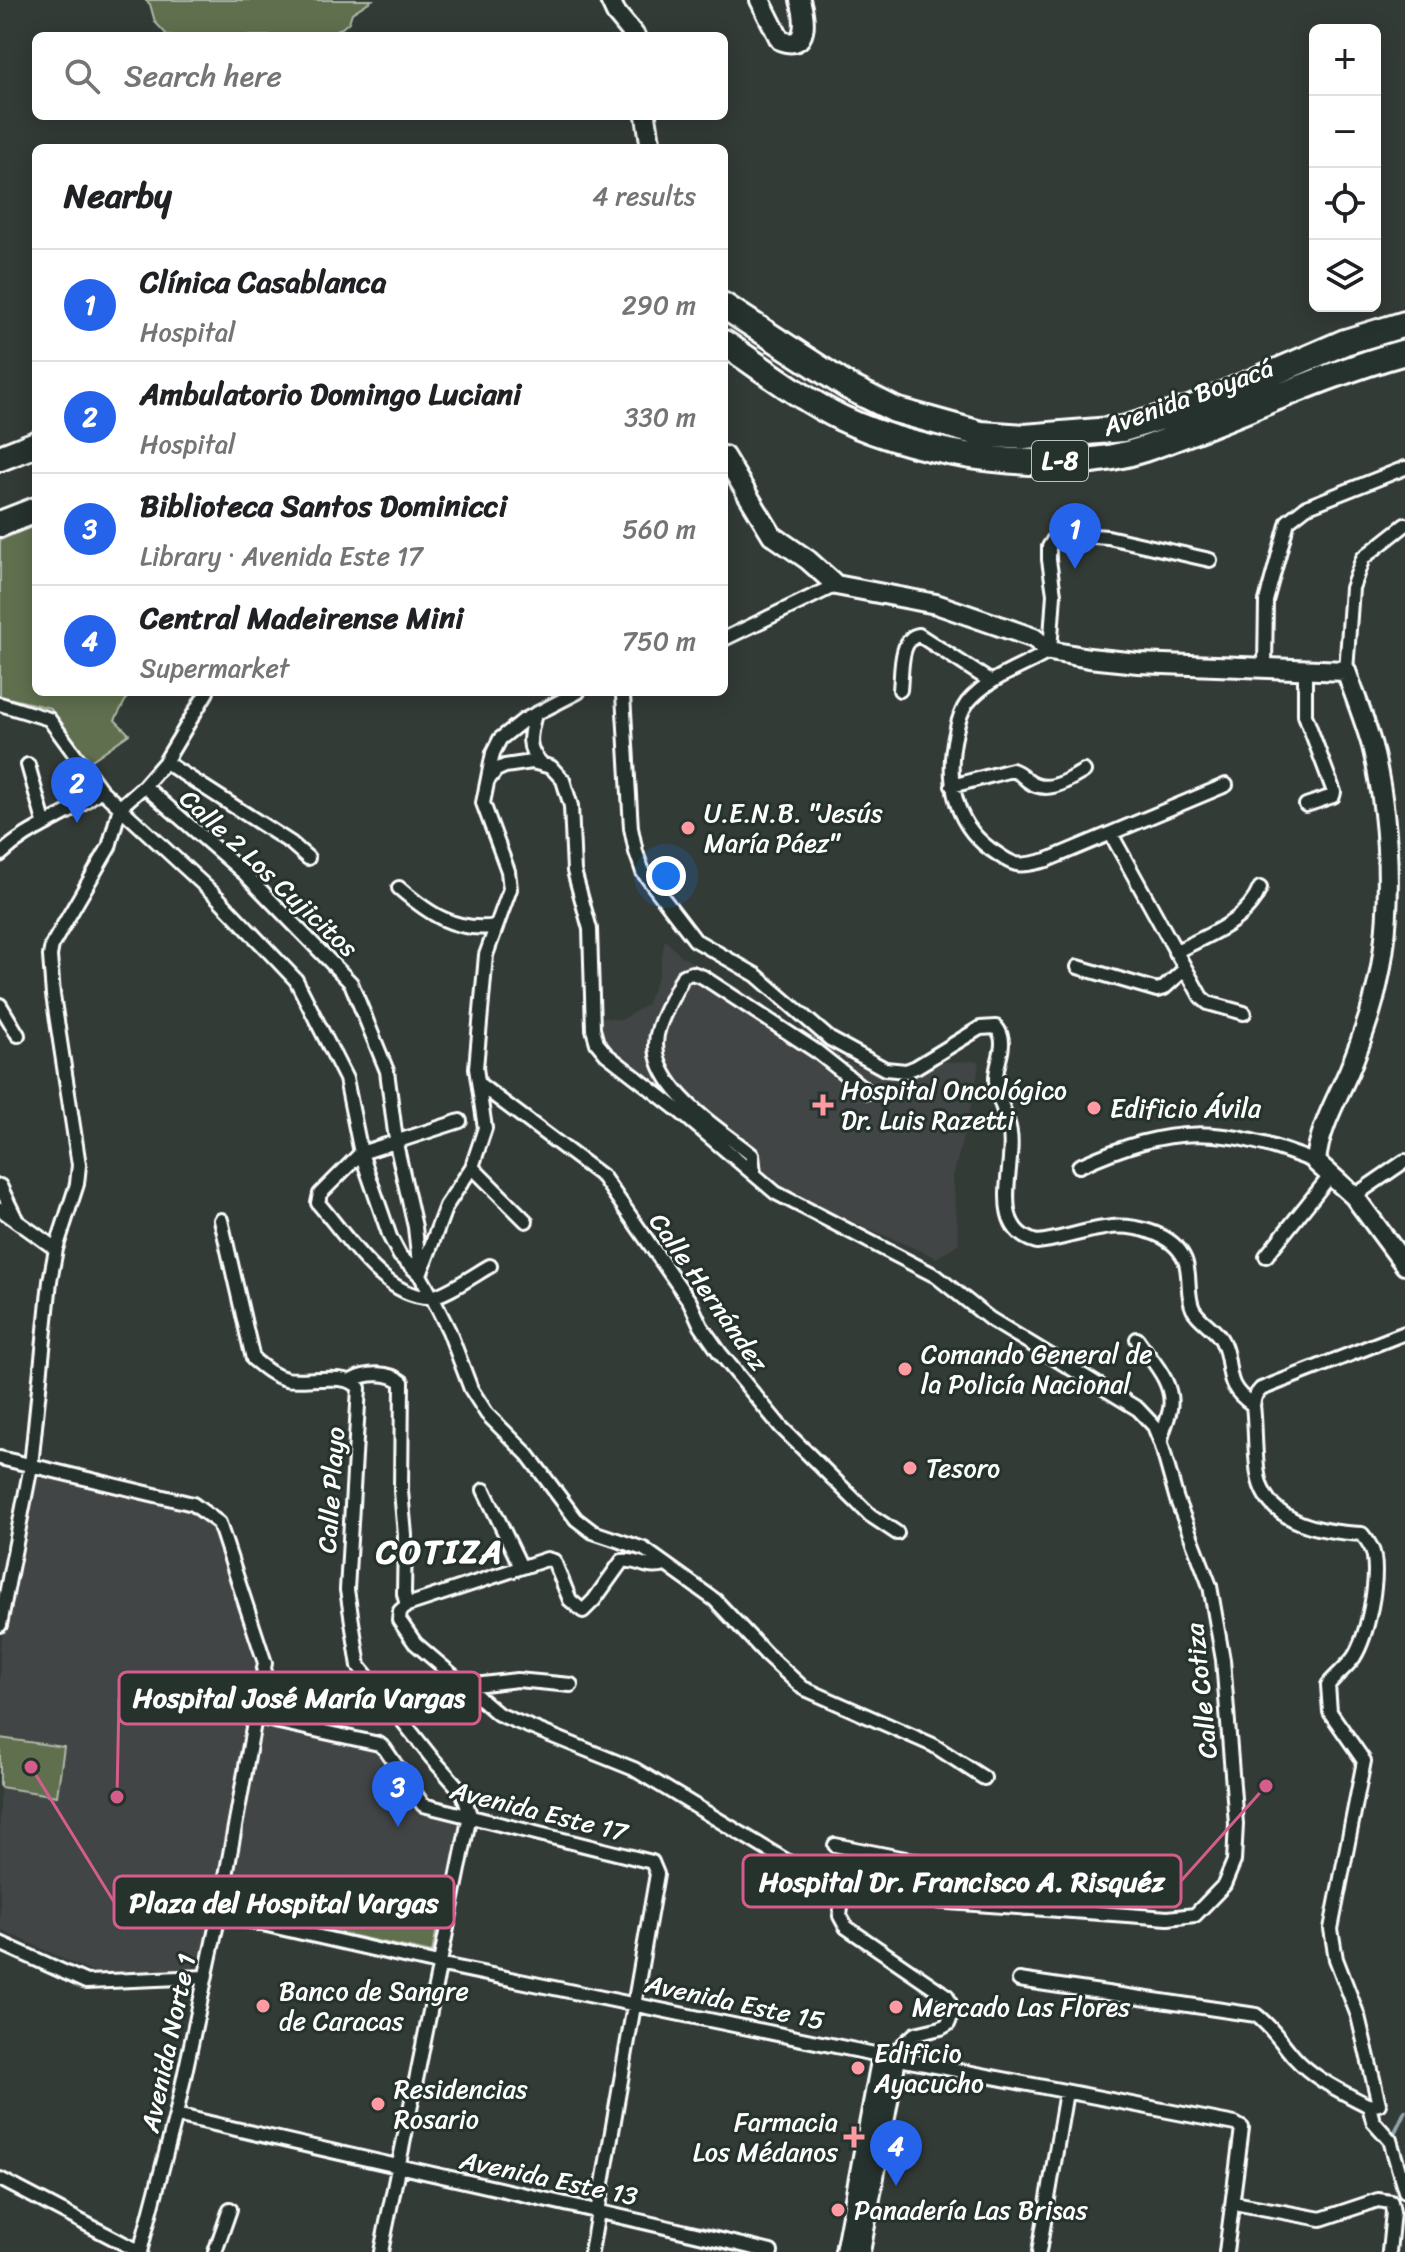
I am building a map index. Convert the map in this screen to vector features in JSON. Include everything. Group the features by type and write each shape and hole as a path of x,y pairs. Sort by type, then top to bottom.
{"highway":[{"name":"Avenida Boyacá","path":"728,309 847,386 895,410 981,434 1025,437 1060,436 1137,425 1192,408 1345,342 1405,324"},
{"name":"Avenida Boyacá","path":"728,346 841,418 885,435 940,451 1004,460 1051,462 1099,459 1141,450 1321,378 1405,352"},
{"path":"0,458 32,446"},
{"path":"0,524 32,512"}],"main road":[{"path":"610,0 632,32"},
{"path":"760,0 780,40 787,43 796,41 803,34 805,21 800,0"},
{"path":"647,120 650,144"},
{"path":"728,463 772,535 808,560 836,585 936,604 1034,638 1050,651 1089,658 1138,663 1346,671 1371,743 1380,787 1387,839 1386,911 1380,969 1371,1011 1318,1141 1323,1169 1354,1196 1405,1265"},
{"path":"845,2252 889,2057"},
{"path":"860,2252 889,2057"}],"street":[{"path":"1265,666 1266,601 1288,521 1306,507 1405,468"},
{"path":"1346,671 1352,588 1363,558 1405,525"},
{"path":"1210,560 1108,537 1063,534 1054,539 1049,547 1054,594 1050,651 990,681 966,705 959,719 954,743 952,786 967,826 985,845 1017,865 1047,860 1226,785"},
{"path":"728,637 836,585"},
{"path":"900,690 906,641 919,635 990,681"},
{"path":"1305,669 1305,715 1334,792 1333,796 1306,805"},
{"path":"0,1625 31,1466 50,1281 56,1249 77,1184 79,1165 53,995 52,945 109,847 120,807 165,762 205,696"},
{"path":"420,1275 446,1206 472,1167 485,1128 476,1068 486,955 510,889 508,871 483,803 493,753 500,739 535,714 570,696"},
{"path":"623,696 631,828 636,852 643,872 695,940 756,975 830,1039 885,1069 906,1071 980,1028 996,1027 1001,1032 1003,1042 995,1076 997,1097 1008,1122 1012,1147 1005,1193 1019,1233 1037,1242 1114,1227 1135,1229 1168,1240 1178,1248 1185,1262 1192,1307 1223,1342 1233,1386 1253,1405"},
{"path":"0,704 49,719 101,790 217,897 296,980 346,1079 361,1153 390,1237 400,1256 420,1275 449,1331 471,1389 487,1414 528,1455 576,1519 593,1532 644,1549 715,1600 803,1688 933,1745 984,1778"},
{"path":"535,714 529,744 541,763"},
{"path":"165,762 291,843 308,858"},
{"path":"489,779 496,770 505,766 541,763"},
{"name":"Calle Cotiza","path":"541,763 558,772 570,798 574,871 590,929 593,1029 597,1043 606,1054 776,1193 936,1276 990,1319 1138,1409 1154,1426 1161,1443 1177,1500 1210,1586 1217,1622 1236,1824 1234,1861 1224,1885 1195,1915 1168,1918 865,1896 842,1899"},
{"path":"28,765 44,822"},
{"path":"952,786 1012,770 1020,772 1035,785 1046,787 1059,785 1084,771"},
{"name":"Calle 2 Los Cujicitos","path":"144,786 245,874 347,977 387,1071 396,1143 415,1227 420,1275"},
{"path":"0,855 17,838 101,790"},
{"path":"1111,834 1201,997 1208,1003 1244,1013"},
{"path":"399,888 418,904 451,923 479,929 496,926"},
{"path":"1175,952 1243,915 1260,888"},
{"path":"1078,967 1157,990 1164,988 1185,969"},
{"path":"754,1174 752,1155 678,1094 665,1079 659,1063 659,1028 683,976 692,973 703,977 816,1051 868,1092"},
{"path":"0,1005 18,1035"},
{"name":"Calle Hernández","path":"479,1084 603,1177 690,1302 701,1326 720,1353 781,1427 870,1515 897,1533"},
{"path":"460,1121 361,1153 320,1194 318,1203 382,1277 401,1291 432,1297 490,1266"},
{"path":"1079,1166 1152,1138 1193,1133 1230,1136 1286,1150 1323,1169 1266,1256"},
{"path":"1354,1196 1405,1161"},
{"path":"472,1167 526,1221"},
{"path":"0,1186 19,1224"},
{"path":"0,1209 56,1249"},
{"path":"221,1220 253,1359 270,1373 285,1379 353,1380 371,1374 393,1376 402,1382 401,1491 405,1535 404,1594 407,1605"},
{"path":"0,1222 19,1224"},
{"path":"1019,1980 1256,2015 1273,2028 1294,2057 1315,2077 1369,2106 1379,2104 1358,2016 1336,1959 1331,1929 1364,1761 1330,1712 1328,1685 1351,1661 1365,1632 1374,1555 1362,1534 1308,1526 1271,1505 1259,1479 1253,1405 1261,1389 1405,1333"},
{"path":"1137,1339 1158,1368 1169,1394 1171,1406 1163,1426 1161,1443"},
{"name":"Calle Playo","path":"353,1380 359,1388 360,1399 347,1590 359,1666 463,1793 470,1815"},
{"name":"Avenida Norte 1","path":"0,1458 193,1504 219,1523 265,1663 219,1914 176,2115 140,2252"},
{"path":"484,1490 521,1567"},
{"path":"665,1565 655,1568 629,1560 622,1561 583,1611 570,1600 552,1559 407,1605 400,1611 399,1620 415,1643 498,1714 634,1769 808,1874 842,1899 840,1916 846,1927 947,1996 950,2002 952,2010 948,2024 915,2034 889,2057"},
{"path":"466,1686 517,1680 571,1685"},
{"name":"Avenida Este 17","path":"256,1717 379,1744 423,1805 652,1862 657,1874 636,2003"},
{"path":"381,2252 470,1815"},
{"path":"835,1845 1017,1881 1023,1887 1025,1908"},
{"name":"Avenida Este 15","path":"219,1914 438,1964 889,2057 1217,2120 1242,2128 1234,2203"},
{"path":"0,1943 86,1982 204,1977"},
{"path":"591,2252 636,2003"},
{"path":"1039,2252 1066,2092"},
{"path":"1369,2106 1373,2121 1390,2140 1405,2191"},
{"name":"Avenida Este 13","path":"176,2115 771,2252"},
{"path":"0,2179 140,2252"},
{"path":"1227,2246 1234,2203 1321,2219 1378,2200 1391,2202 1389,2252"},
{"path":"215,2252 230,2209"}],"shaded area":[{"name":"Hospital Oncológico Dr. Luis Razetti","path":"665,940 681,956 751,995 785,1023 821,1038 844,1061 901,1083 943,1062 979,1061 976,1086 953,1177 959,1243 937,1258 799,1198 613,1058 601,1044 599,1031 603,1017 621,1020 646,1005 658,976"},
{"path":"34,1473 178,1494 207,1513 257,1670 205,1947 190,1971 94,1973 0,1929 0,1648"},
{"path":"261,1724 376,1750 420,1810 461,1820 445,1895 342,1875 328,1930 224,1906"}],"green space":[{"path":"145,0 372,0 352,13 349,22 342,28 331,32 164,32 155,22 150,4"},
{"path":"32,527 32,696 128,696 115,720 129,734 89,762 50,708 0,696 0,540"},
{"path":"0,1738 64,1747 57,1796 0,1787"},
{"path":"343,1878 443,1898 432,1953 331,1931"}],"waterway":[{"path":"1392,2138 1405,2111"}],"place":[{"name":"Clínica Casablanca","path":"1075,569"},
{"name":"Ambulatorio Domingo Luciani","path":"77,823"},
{"name":"U.E.N.B. \"Jesús María Páez\"","path":"688,828"},
{"name":"Hospital Oncológico Dr. Luis Razetti","path":"823,1105"},
{"name":"Edificio Ávila","path":"1094,1108"},
{"name":"Comando General de la Policía Nacional","path":"905,1369"},
{"name":"Tesoro","path":"910,1468"},
{"name":"Plaza del Hospital Vargas","path":"31,1767"},
{"name":"Hospital Dr. Francisco A. Risquéz","path":"1266,1786"},
{"name":"Hospital José María Vargas","path":"117,1797"},
{"name":"Biblioteca Santos Dominicci","path":"398,1827"},
{"name":"Banco de Sangre de Caracas","path":"263,2006"},
{"name":"Mercado Las Flores","path":"896,2007"},
{"name":"Edificio Ayacucho","path":"858,2068"},
{"name":"Residencias Rosario","path":"378,2104"},
{"name":"Farmacia Los Médanos","path":"854,2137"},
{"name":"Central Madeirense Mini","path":"896,2186"},
{"name":"Panadería Las Brisas","path":"838,2210"}],"district":[{"name":"COTIZA","path":"440,1551"}]}
